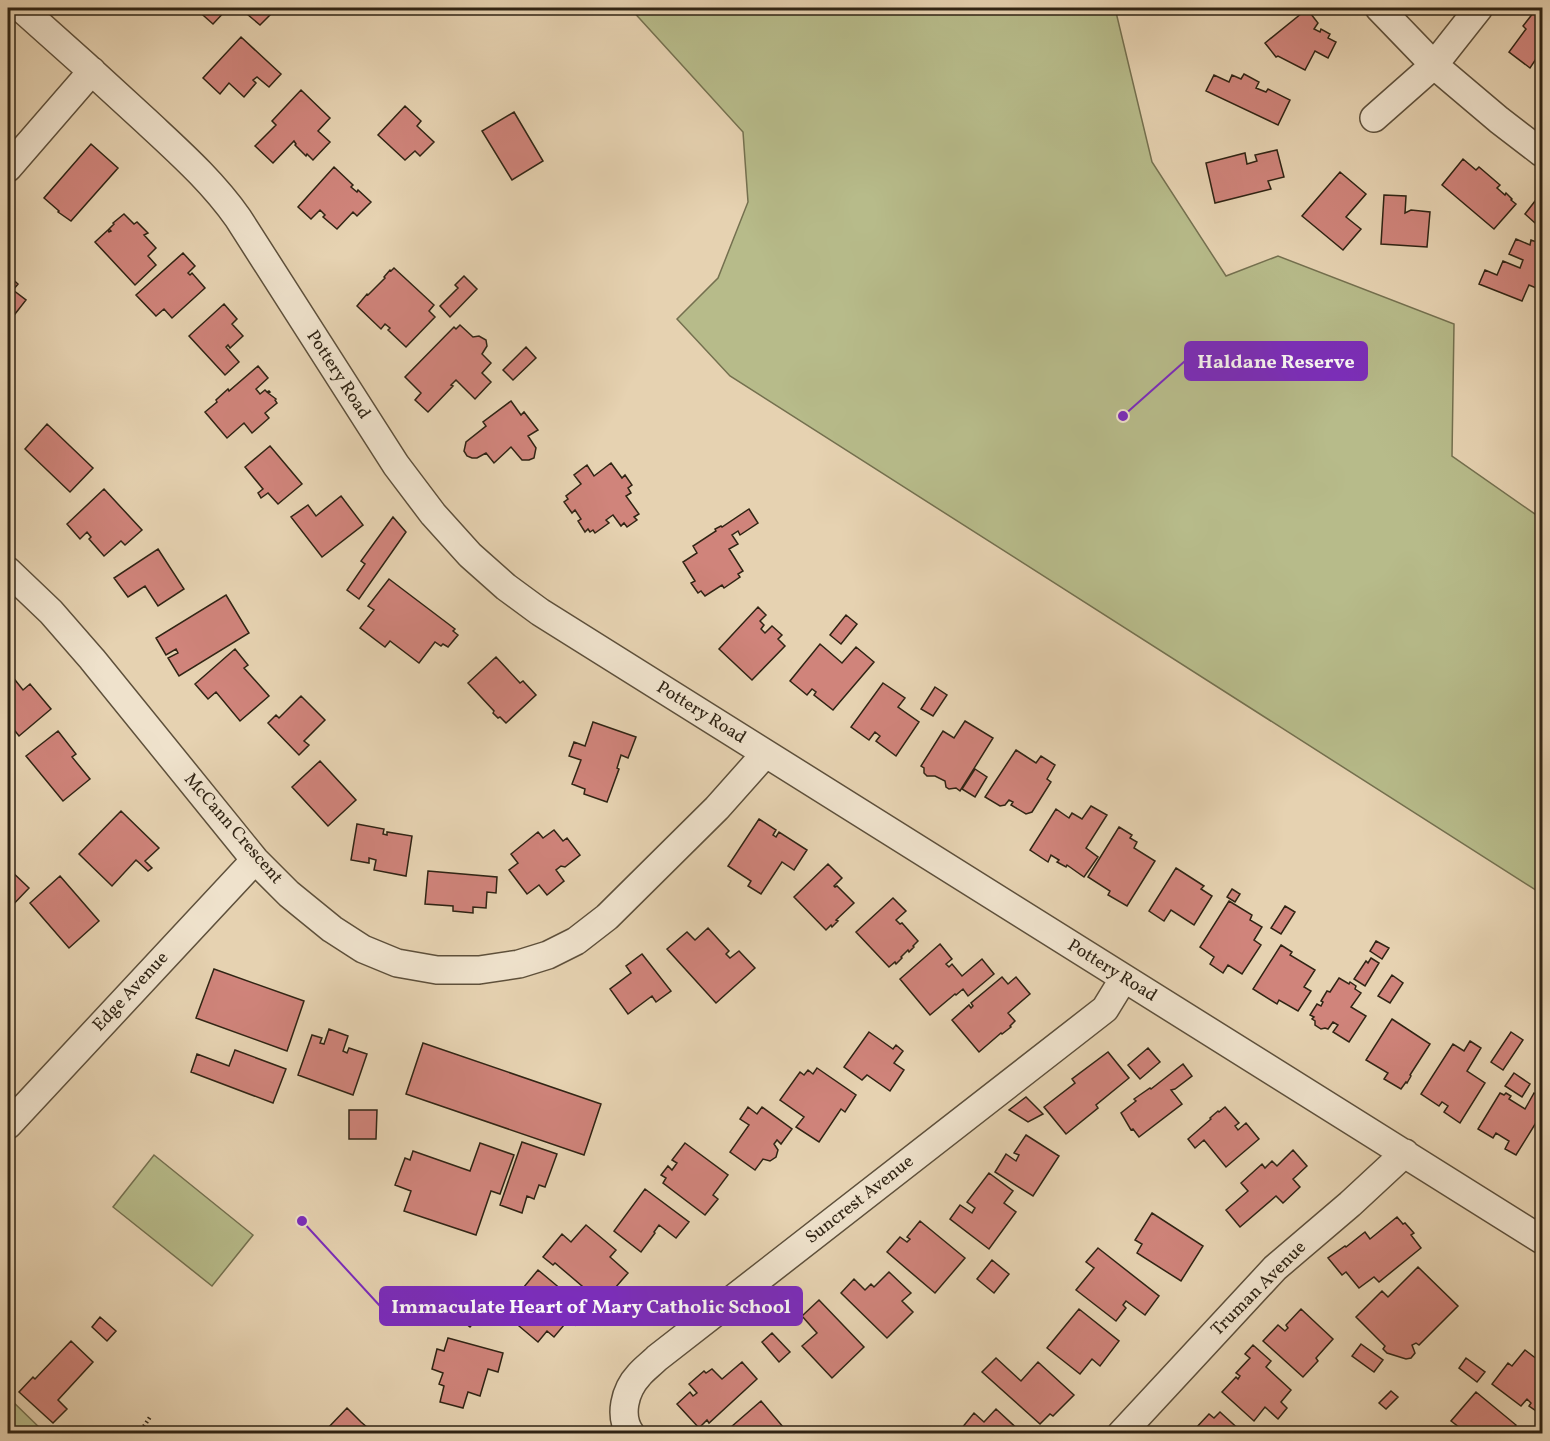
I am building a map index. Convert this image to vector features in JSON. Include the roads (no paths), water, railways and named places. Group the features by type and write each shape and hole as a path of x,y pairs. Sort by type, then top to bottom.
{"street":[{"name":"Pottery Road","path":"21,8 92,70 203,175 222,196 396,465 433,513 471,555 506,588 540,612 765,754 1542,1240"},
{"path":"1379,8 1434,65 1542,153"},
{"path":"1374,118 1434,65 1479,8"},
{"path":"8,168 92,70"},
{"name":"McCann Crescent","path":"8,571 51,612 92,659 255,860 289,894 332,929 363,949 397,963 437,970 479,970 519,964 548,955 576,941 607,917 717,808 765,754"},
{"name":"Edge Avenue","path":"8,1125 255,860"},
{"name":"Suncrest Avenue","path":"631,1434 624,1413 627,1393 638,1375 1105,1009 1124,978"},
{"name":"Truman Avenue","path":"1121,1434 1275,1268 1405,1153"}],"place":[{"name":"Haldane Reserve","path":"1123,416"},
{"name":"Immaculate Heart of Mary Catholic School","path":"302,1221"}]}
